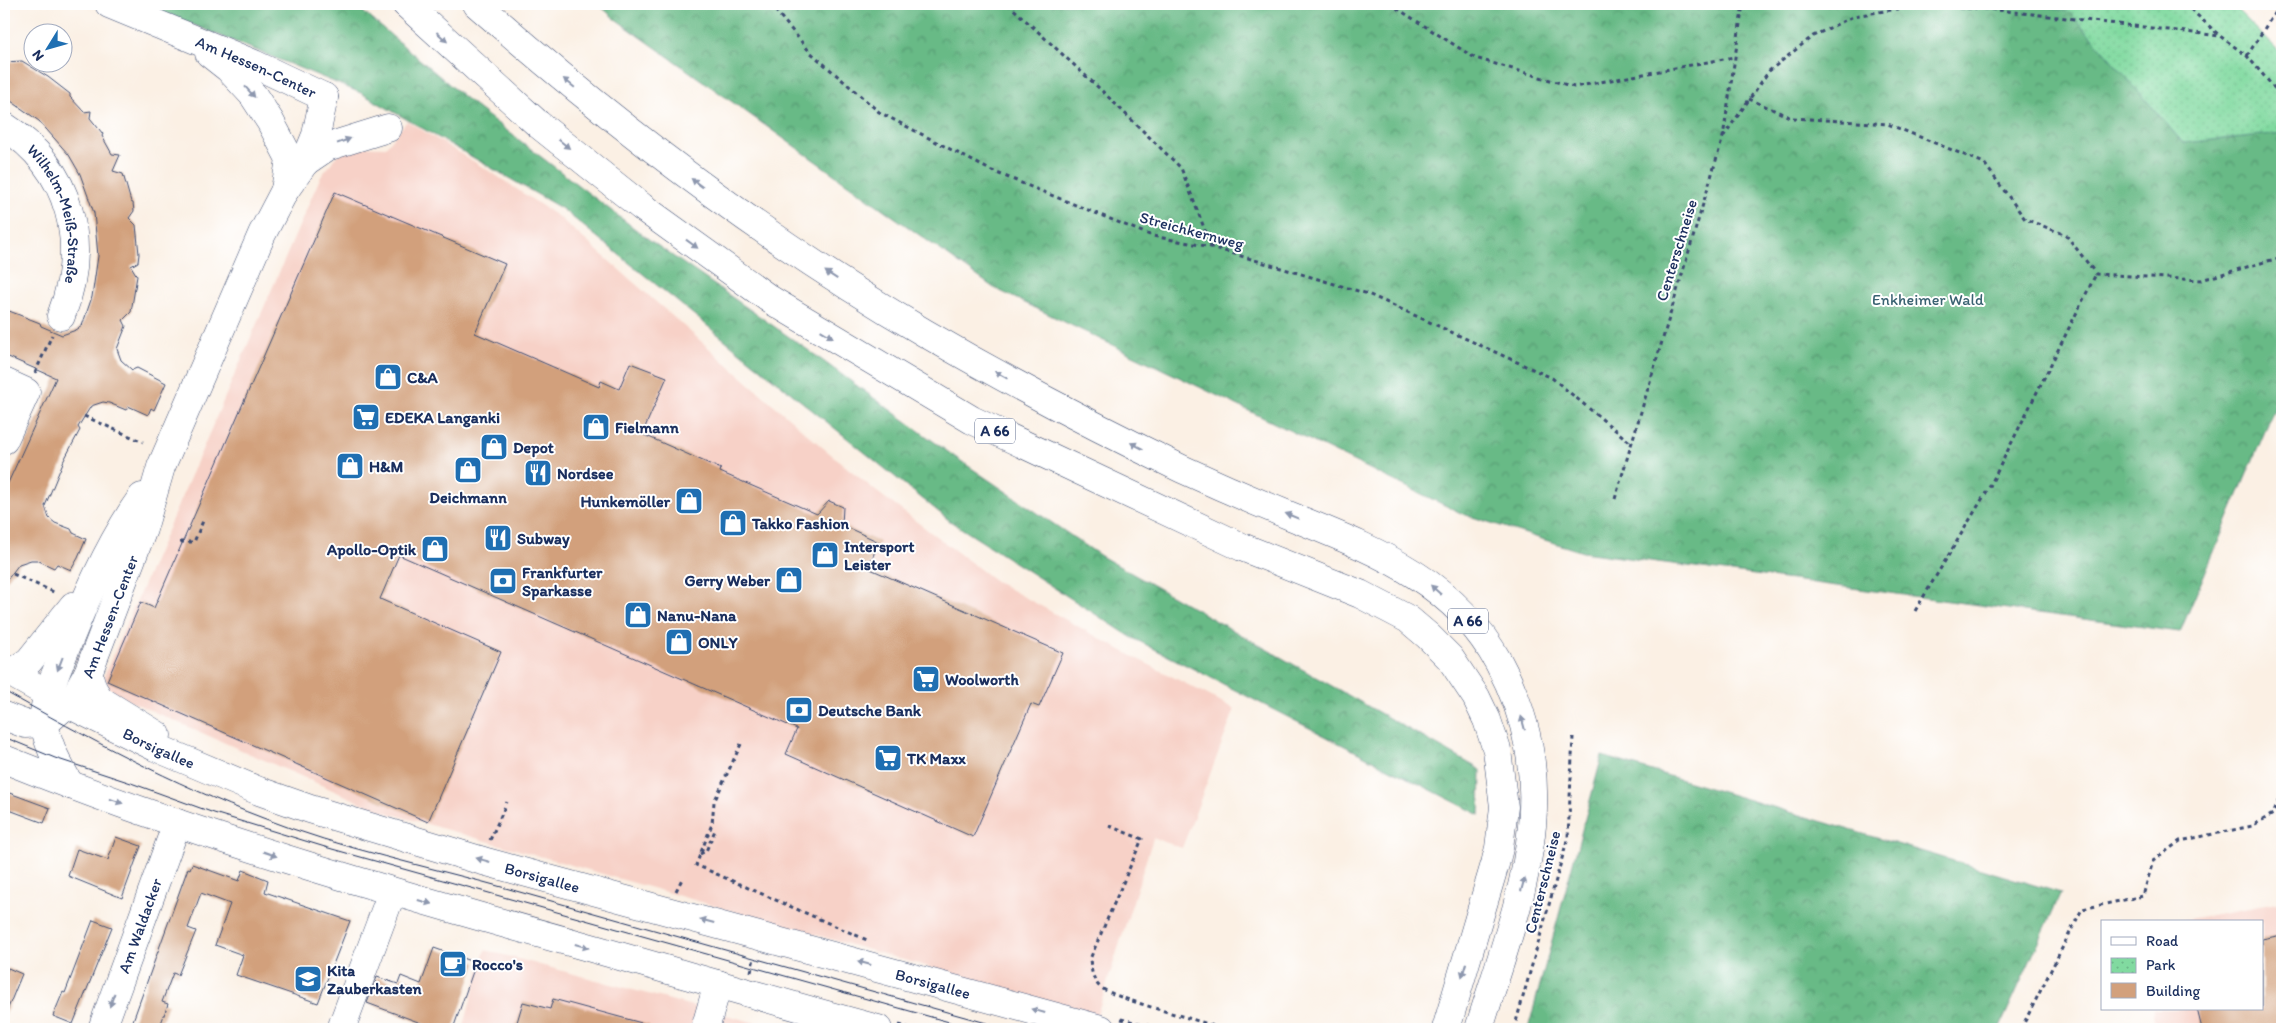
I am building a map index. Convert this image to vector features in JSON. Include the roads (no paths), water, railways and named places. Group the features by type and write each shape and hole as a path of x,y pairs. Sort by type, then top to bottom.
{"main road":[{"name":"Am Hessen-Center","path":"110,4 254,64 324,98 303,121 298,160 262,234 160,472 142,530 88,673 93,689 100,700 127,718 259,791"},
{"name":"A 66","path":"406,4 553,136 642,207 771,300 972,420 1242,547 1360,594 1408,619 1428,636 1450,658 1464,677 1487,720 1497,750 1504,807 1499,848 1446,1029"},
{"name":"A 66","path":"477,4 546,64 657,154 758,227 844,283 926,333 1044,399 1181,468 1394,560 1432,586 1454,607 1491,650 1512,691 1522,717 1531,755 1534,793 1528,863 1479,1029"},
{"name":"Am Hessen-Center","path":"189,36 228,68 254,95 298,160"},
{"name":"Wilhelm-Meiß-Straße","path":"4,126 20,136 40,154 54,175 64,196 75,244 74,275 70,294 61,316"},
{"path":"298,160 351,138 388,128"},
{"path":"4,440 15,387"},
{"name":"Am Hessen-Center","path":"70,785 51,747 45,723 58,699 68,642 103,565 133,509 160,472"},
{"name":"Am Hessen-Center","path":"7,671 23,666 35,655 103,565"},
{"name":"Borsigallee","path":"7,671 58,699 155,747 259,791 310,809 483,861 1101,1029"},
{"path":"58,699 88,673"},
{"path":"4,716 25,724 45,723"},
{"path":"4,759 177,823 392,892 718,984 847,1025 878,1029"},
{"name":"Am Waldacker","path":"102,1029 177,823"},
{"path":"341,1029 392,892"},
{"path":"705,1029 718,984"}],"tram line":[{"path":"4,691 99,743 163,775 229,805 293,829 354,848 509,889 1008,1029"},
{"path":"4,737 55,758 214,813 325,847 974,1029"}],"place":[{"name":"C&A","path":"388,377"},
{"name":"EDEKA Langanki","path":"366,417"},
{"name":"Fielmann","path":"596,427"},
{"name":"Depot","path":"494,447"},
{"name":"H&M","path":"350,466"},
{"name":"Deichmann","path":"468,470"},
{"name":"Nordsee","path":"538,473"},
{"name":"Hunkemöller","path":"689,501"},
{"name":"Takko Fashion","path":"733,523"},
{"name":"Subway","path":"498,538"},
{"name":"Apollo-Optik","path":"435,549"},
{"name":"Intersport Leister","path":"825,555"},
{"name":"Gerry Weber","path":"789,580"},
{"name":"Frankfurter Sparkasse","path":"503,581"},
{"name":"Nanu-Nana","path":"638,615"},
{"name":"ONLY","path":"679,642"},
{"name":"Woolworth","path":"926,679"},
{"name":"Deutsche Bank","path":"799,710"},
{"name":"TK Maxx","path":"888,758"},
{"name":"Rocco's","path":"453,964"},
{"name":"Kita Zauberkasten","path":"308,979"}],"park label":[{"name":"Enkheimer Wald","path":"1928,299"}]}
